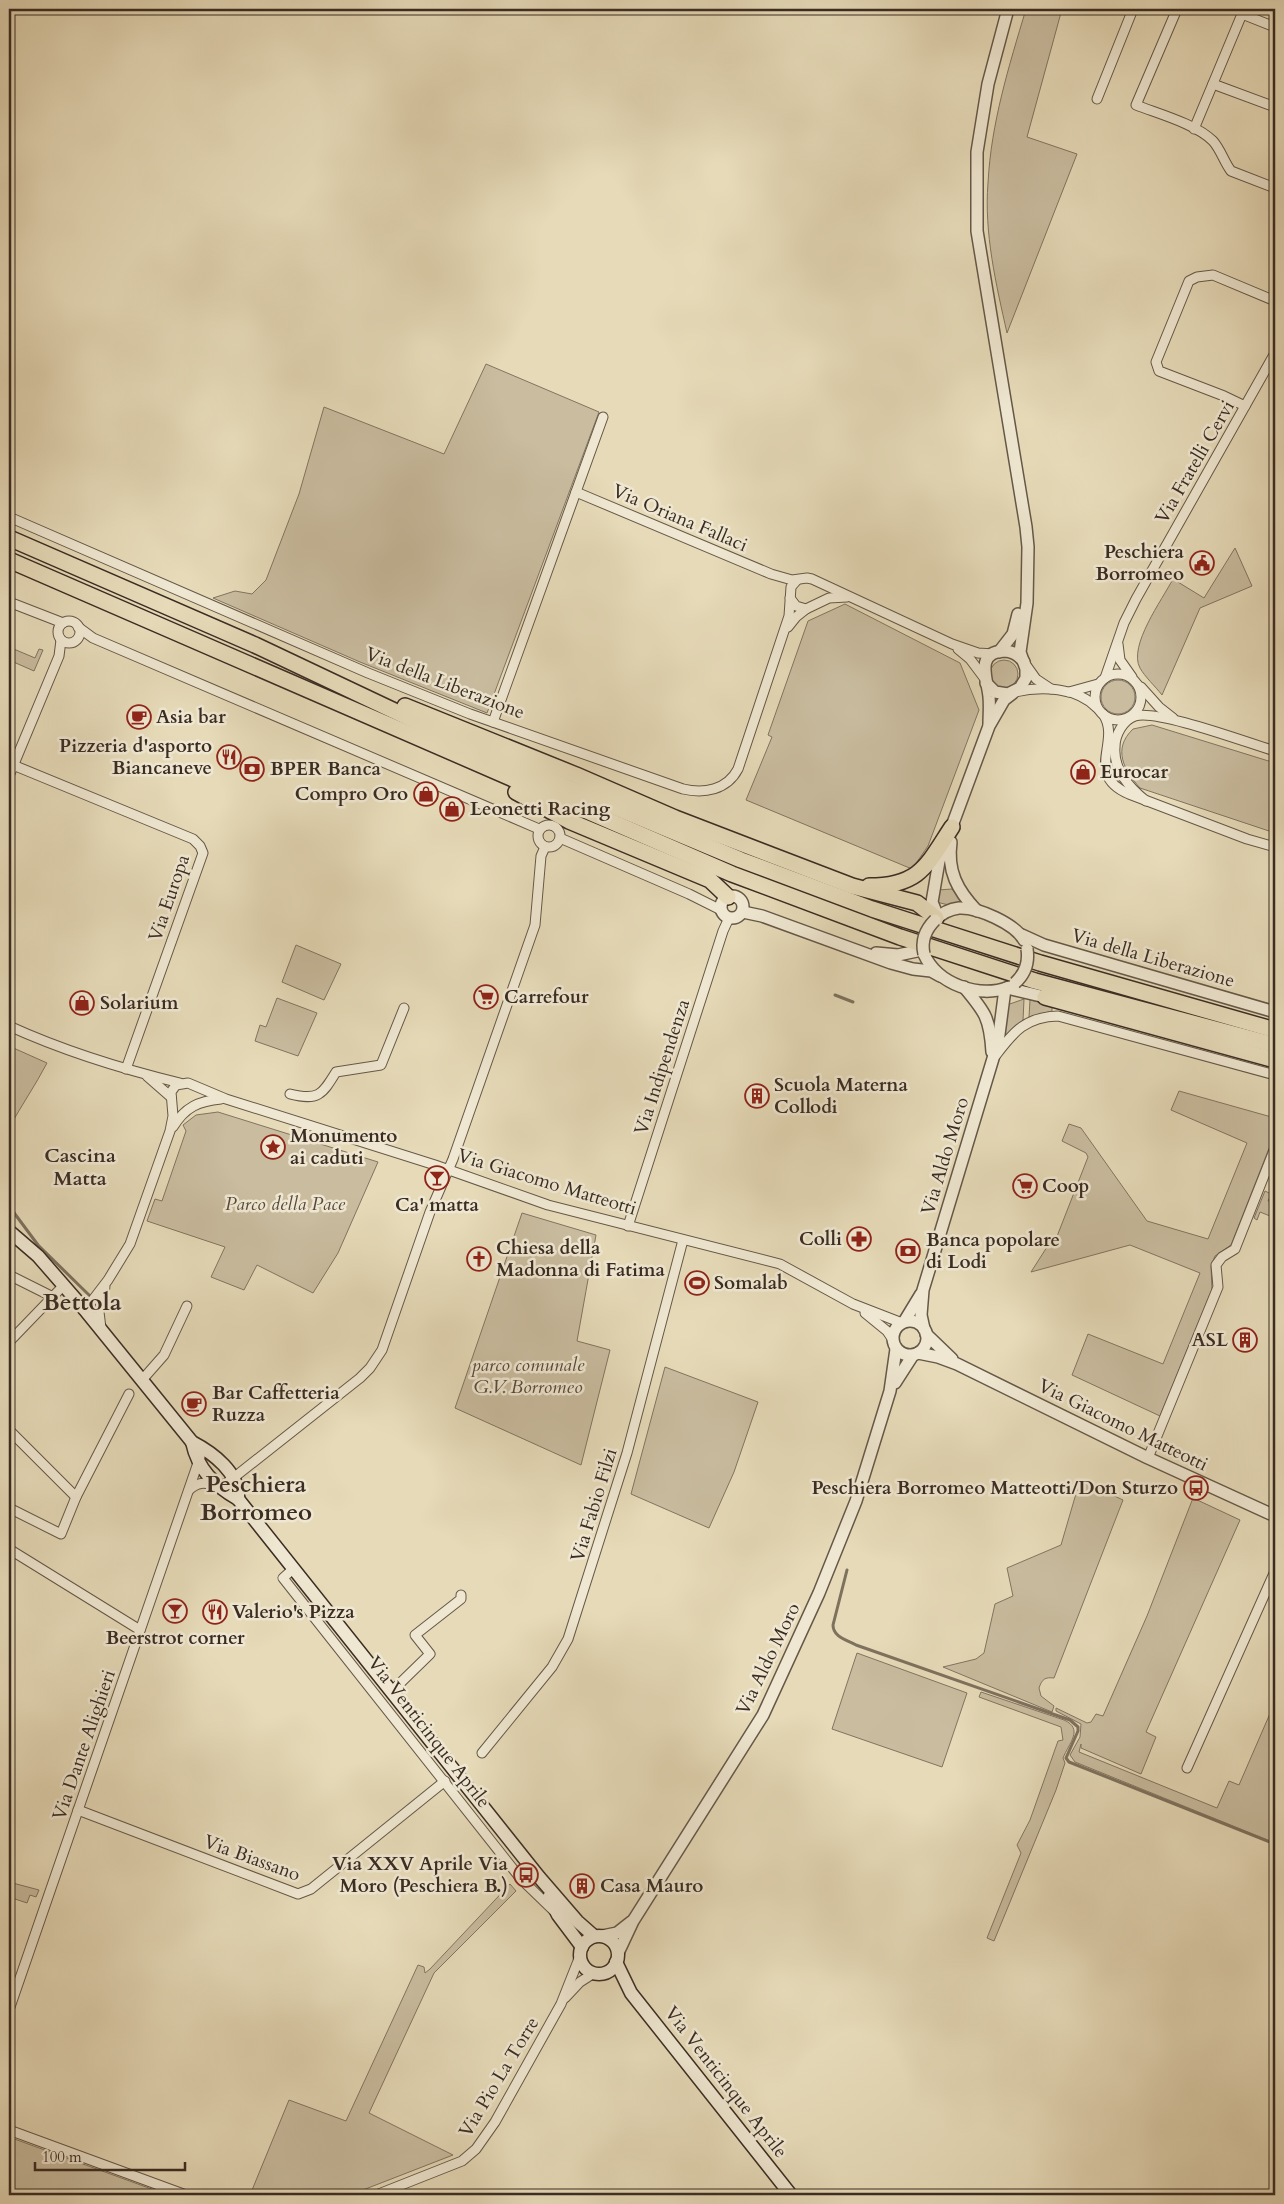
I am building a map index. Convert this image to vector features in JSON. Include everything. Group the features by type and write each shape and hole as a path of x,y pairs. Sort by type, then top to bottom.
{"highway":[{"path":"9,538 255,645 576,775 675,818 852,886 917,903 936,918"},
{"path":"9,560 732,874 900,937 1035,981 1275,1045"},
{"path":"255,645 462,743 751,863 872,909 1040,963 1275,1030"},
{"path":"247,663 348,715 535,801 569,821 710,880 726,906"},
{"path":"852,886 886,886 918,873 926,868 952,827"},
{"path":"1045,997 1275,1060"}],"main road":[{"path":"9,1231 38,1256 64,1285 102,1329 192,1442 210,1452 225,1467 233,1479 238,1499"},
{"path":"192,1442 198,1462 205,1475 238,1499"},
{"name":"Via Venticinque Aprile","path":"238,1499 539,1877 577,1921 598,1936"},
{"name":"Via Venticinque Aprile","path":"539,1877 558,1915 581,1952"},
{"path":"598,1936 613,1942 617,1957 611,1970 598,1973 585,1967 581,1952 585,1942 598,1936"},
{"name":"Via Venticinque Aprile","path":"617,1957 631,1993 791,2195"},
{"name":"Via Venticinque Aprile","path":"598,1973 631,1993"}],"street":[{"path":"936,918 932,902 939,861 989,726 1004,700 1020,688 1025,681 1027,672 1020,652 1027,603 1028,547 1024,510 977,231 977,152 988,84 1008,9"},
{"path":"1097,98 1133,9"},
{"path":"1177,9 1136,105 1194,129 1213,142 1231,171 1275,188"},
{"path":"1194,129 1242,14 1275,27"},
{"path":"1213,84 1275,107"},
{"path":"1245,406 1217,392 1159,370 1156,362 1190,281 1197,276 1213,275 1275,301"},
{"name":"Via Fratelli Cervi","path":"1101,681 1127,618 1144,583 1275,353"},
{"path":"493,722 603,417"},
{"name":"Via Oriana Fallaci","path":"576,492 771,574"},
{"name":"Via della Liberazione","path":"9,517 368,673 493,722 683,789 702,792 712,790 731,780 738,769 784,634 790,610 790,595"},
{"path":"771,574 797,580 807,578 952,644 978,653 1014,653 1036,679 1051,689"},
{"path":"771,574 783,583 796,606 806,609 835,596 849,597"},
{"path":"790,595 791,588 797,580"},
{"path":"816,582 821,591 821,596 816,605"},
{"path":"989,726 989,697 985,666 1013,634 1026,586"},
{"path":"9,602 48,618 61,626"},
{"name":"Via della Liberazione","path":"784,634 792,621 806,609"},
{"path":"66,642 58,634 61,626 71,622 93,638 539,829"},
{"path":"78,627 79,637"},
{"path":"9,776 66,642 79,637 93,638"},
{"path":"1118,641 1120,660 1159,708 1175,720"},
{"path":"952,644 970,659 986,681 998,693 1051,689 1069,692 1088,701 1110,719 1119,720 1134,714 1140,706 1142,696 1136,681 1121,673 1111,674 1101,681 1069,692"},
{"path":"1101,681 1095,699 1108,730 1104,763 1109,778 1121,791 1275,847"},
{"path":"1146,801 1123,778 1115,760 1116,737 1124,724 1131,718 1146,716 1175,720 1275,752"},
{"name":"Via Europa","path":"13,765 193,839 200,846 203,854 126,1068"},
{"path":"546,824 552,824 559,830 560,838 554,846 545,846 538,839 539,829 546,824"},
{"path":"952,827 949,853 952,875 956,884 977,911"},
{"path":"560,838 689,894 726,906 739,917 743,908"},
{"path":"189,1490 202,1482 225,1485 360,1378 370,1368 389,1333 401,1293 430,1212 448,1170 534,925 541,856 545,846"},
{"path":"726,906 737,897 743,908 762,916 891,963 930,971 963,986 982,991 1009,987 1045,997 1077,1020"},
{"name":"Via Indipendenza","path":"628,1226 722,931 726,906"},
{"path":"940,976 932,968 921,949 927,930 936,918 947,911 958,908 977,911 1006,922 1022,935 1027,949 1026,966 1021,976 1009,987"},
{"name":"Via della Liberazione","path":"1022,935 1047,946 1275,1012"},
{"path":"865,952 898,954 921,949"},
{"name":"Via Aldo Moro","path":"963,986 980,1005 988,1020 991,1034 992,1062"},
{"name":"Via Aldo Moro","path":"925,1331 921,1315 923,1290 1000,1035 1009,987"},
{"path":"290,1094 306,1098 313,1097 323,1093 336,1072 381,1065 404,1008"},
{"path":"992,1062 1011,1036 1031,1021 1041,1017 1058,1016 1275,1075"},
{"path":"9,1026 51,1044 145,1074 180,1083"},
{"path":"145,1074 178,1108 187,1109"},
{"name":"Via Giacomo Matteotti","path":"170,1131 173,1088 180,1083 188,1083 226,1099 448,1170 519,1196 628,1226 780,1264 853,1304 903,1322"},
{"path":"194,1087 198,1095 196,1103"},
{"name":"Via Giacomo Matteotti","path":"85,1310 108,1280 130,1244 170,1131 178,1118 196,1103 226,1099"},
{"path":"1148,1458 1218,1287 1216,1265 1222,1257 1235,1249 1275,1148"},
{"name":"Via Fabio Filzi","path":"482,1753 552,1667 568,1639 627,1453 683,1240"},
{"path":"9,1274 53,1297"},
{"name":"Via Giacomo Matteotti","path":"102,1329 100,1312 108,1280"},
{"path":"9,1342 64,1285"},
{"name":"Via Aldo Moro","path":"903,1322 923,1290"},
{"name":"Via Giacomo Matteotti","path":"853,1304 880,1325 895,1344"},
{"path":"142,1380 164,1355 187,1306"},
{"path":"903,1322 916,1323 925,1331 925,1344 916,1354 903,1354 895,1344 894,1331 903,1322"},
{"name":"Via Giacomo Matteotti","path":"925,1331 957,1364"},
{"name":"Via Aldo Moro","path":"617,1957 633,1921 763,1715 819,1593 856,1501 890,1392 895,1344"},
{"name":"Via Giacomo Matteotti","path":"916,1354 942,1358 957,1364 1148,1458 1275,1516"},
{"name":"Via Aldo Moro","path":"890,1392 916,1354"},
{"path":"9,1508 61,1534 76,1497 129,1394"},
{"path":"9,1430 76,1497"},
{"path":"198,1462 202,1454 210,1452"},
{"name":"Via Dante Alighieri","path":"9,2010 11,1998 198,1462"},
{"path":"9,1549 140,1630"},
{"name":"Via Venticinque Aprile","path":"293,1569 283,1578 521,1880 558,1915"},
{"path":"1187,1768 1275,1571"},
{"path":"391,1692 430,1654 415,1635 461,1599 462,1595"},
{"name":"Via Biassano","path":"78,1810 301,1894 311,1889 444,1782"},
{"name":"Via Aldo Moro","path":"598,1936 617,1933 633,1921"},
{"name":"Via Pio La Torre","path":"376,2195 462,2161 476,2149 498,2115 561,2004 581,1952"},
{"name":"Via Pio La Torre","path":"561,2004 576,1986 598,1973"},
{"path":"9,2130 186,2195"}],"green space":[{"path":"1026,9 1062,9 1027,137 1077,154 1007,333 989,240 988,183 997,117 1007,73"},
{"path":"486,364 599,412 487,713 360,662 213,598 235,591 252,594 266,580 299,494 324,407 444,454"},
{"path":"1235,548 1252,586 1200,608 1162,695 1140,668 1138,659 1142,636 1148,623 1173,579 1204,598"},
{"path":"845,604 960,663 979,710 928,846 912,869 746,800 772,737 768,735 808,621"},
{"path":"9,647 35,658 39,649 43,650 34,671 9,660"},
{"path":"1004,660 1014,664 1018,674 1014,684 1004,688 994,684 990,674 994,664"},
{"path":"1118,680 1125,681 1130,685 1134,690 1134,704 1130,709 1125,713 1118,714 1111,713 1106,709 1102,704 1101,697 1102,690 1106,685 1111,681"},
{"path":"1152,725 1275,763 1275,833 1140,788 1125,767 1122,752 1123,744 1133,729"},
{"path":"952,889 966,904 949,905 936,902 938,890"},
{"path":"296,945 341,964 324,1000 282,982"},
{"path":"277,998 317,1013 298,1056 255,1041 260,1025 266,1027"},
{"path":"1024,999 1023,1021 1005,1037 1007,1005"},
{"path":"1030,1000 1046,1003 1052,1007 1052,1011 1029,1017"},
{"path":"9,1046 47,1063 9,1128"},
{"path":"1179,1091 1275,1118 1275,1133 1231,1245 1215,1256 1211,1266 1212,1290 1160,1416 1072,1375 1088,1334 1163,1364 1200,1273 1130,1245 1031,1272 1047,1247 1054,1244 1088,1157 1086,1153 1062,1141 1069,1124 1081,1128 1147,1221 1208,1239 1247,1143 1171,1110"},
{"name":"Parco della Pace","path":"218,1112 378,1162 338,1253 313,1293 257,1265 244,1290 211,1277 225,1247 147,1221 155,1199 162,1201 186,1131 183,1125 196,1115"},
{"path":"1265,1191 1271,1194 1268,1201 1275,1204 1275,1218 1260,1212 1257,1220 1254,1218"},
{"name":"parco comunale G.V. Borromeo","path":"522,1213 596,1235 577,1341 610,1350 581,1465 455,1408"},
{"path":"665,1367 758,1402 734,1472 709,1528 631,1494"},
{"path":"1080,1480 1123,1500 1054,1678 1044,1679 1041,1682 1039,1688 1041,1696 1054,1706 1052,1712 943,1667 976,1659 984,1653 995,1604 1013,1596 1007,1568 1061,1545"},
{"path":"1193,1498 1240,1520 1146,1732 1156,1737 1141,1774 1081,1748 1081,1744 1079,1752 1217,1808 1229,1781 1239,1785 1275,1702 1275,1843 1075,1762 1070,1755 1080,1737 1081,1724 1056,1711 1056,1708 1087,1723 1091,1722 1096,1714 1103,1716 1147,1616"},
{"path":"857,1653 967,1693 942,1767 832,1729"},
{"path":"981,1692 1064,1720 1070,1724 1074,1732 1063,1758 1065,1763 1056,1790 994,1941 987,1938 1021,1853 1017,1845 1030,1820 1058,1741 1063,1740 1061,1727 979,1697"},
{"path":"9,1882 39,1890 36,1897 30,1895 27,1903 9,1897"},
{"path":"510,1884 516,1891 434,1973 369,2113 453,2155 350,2195 250,2195 289,2100 346,2121 418,1965 424,1967 425,1973 430,1969"},
{"path":"9,2137 157,2191 158,2195 9,2195"}],"waterway":[{"path":"835,995 853,1002"},
{"path":"9,1206 38,1245 90,1296"},
{"path":"847,1570 833,1625 835,1632 841,1638 856,1645 1070,1720 1078,1727 1078,1731 1066,1758 1069,1762 1275,1844"}],"place":[{"name":"Peschiera Borromeo","path":"1202,563"},
{"name":"Asia bar","path":"139,717"},
{"name":"Pizzeria d'asporto Biancaneve","path":"229,757"},
{"name":"BPER Banca","path":"252,769"},
{"name":"Eurocar","path":"1083,772"},
{"name":"Compro Oro","path":"426,794"},
{"name":"Leonetti Racing","path":"452,809"},
{"name":"Carrefour","path":"486,997"},
{"name":"Solarium","path":"82,1003"},
{"name":"Scuola Materna Collodi","path":"757,1096"},
{"name":"Monumento ai caduti","path":"273,1147"},
{"name":"Ca' matta","path":"437,1178"},
{"name":"Coop","path":"1025,1186"},
{"name":"Colli","path":"859,1239"},
{"name":"Banca popolare di Lodi","path":"908,1251"},
{"name":"Chiesa della Madonna di Fatima","path":"479,1259"},
{"name":"Somalab","path":"697,1283"},
{"name":"ASL","path":"1245,1340"},
{"name":"Bar Caffetteria Ruzza","path":"194,1404"},
{"name":"Peschiera Borromeo Matteotti/Don Sturzo","path":"1196,1488"},
{"name":"Beerstrot corner","path":"175,1611"},
{"name":"Valerio's Pizza","path":"215,1612"},
{"name":"Via XXV Aprile Via Moro (Peschiera B.)","path":"526,1875"},
{"name":"Casa Mauro","path":"582,1886"}],"district":[{"name":"Cascina Matta","path":"80,1166"},
{"name":"Bettola","path":"82,1302"},
{"name":"Peschiera Borromeo","path":"256,1498"}]}
